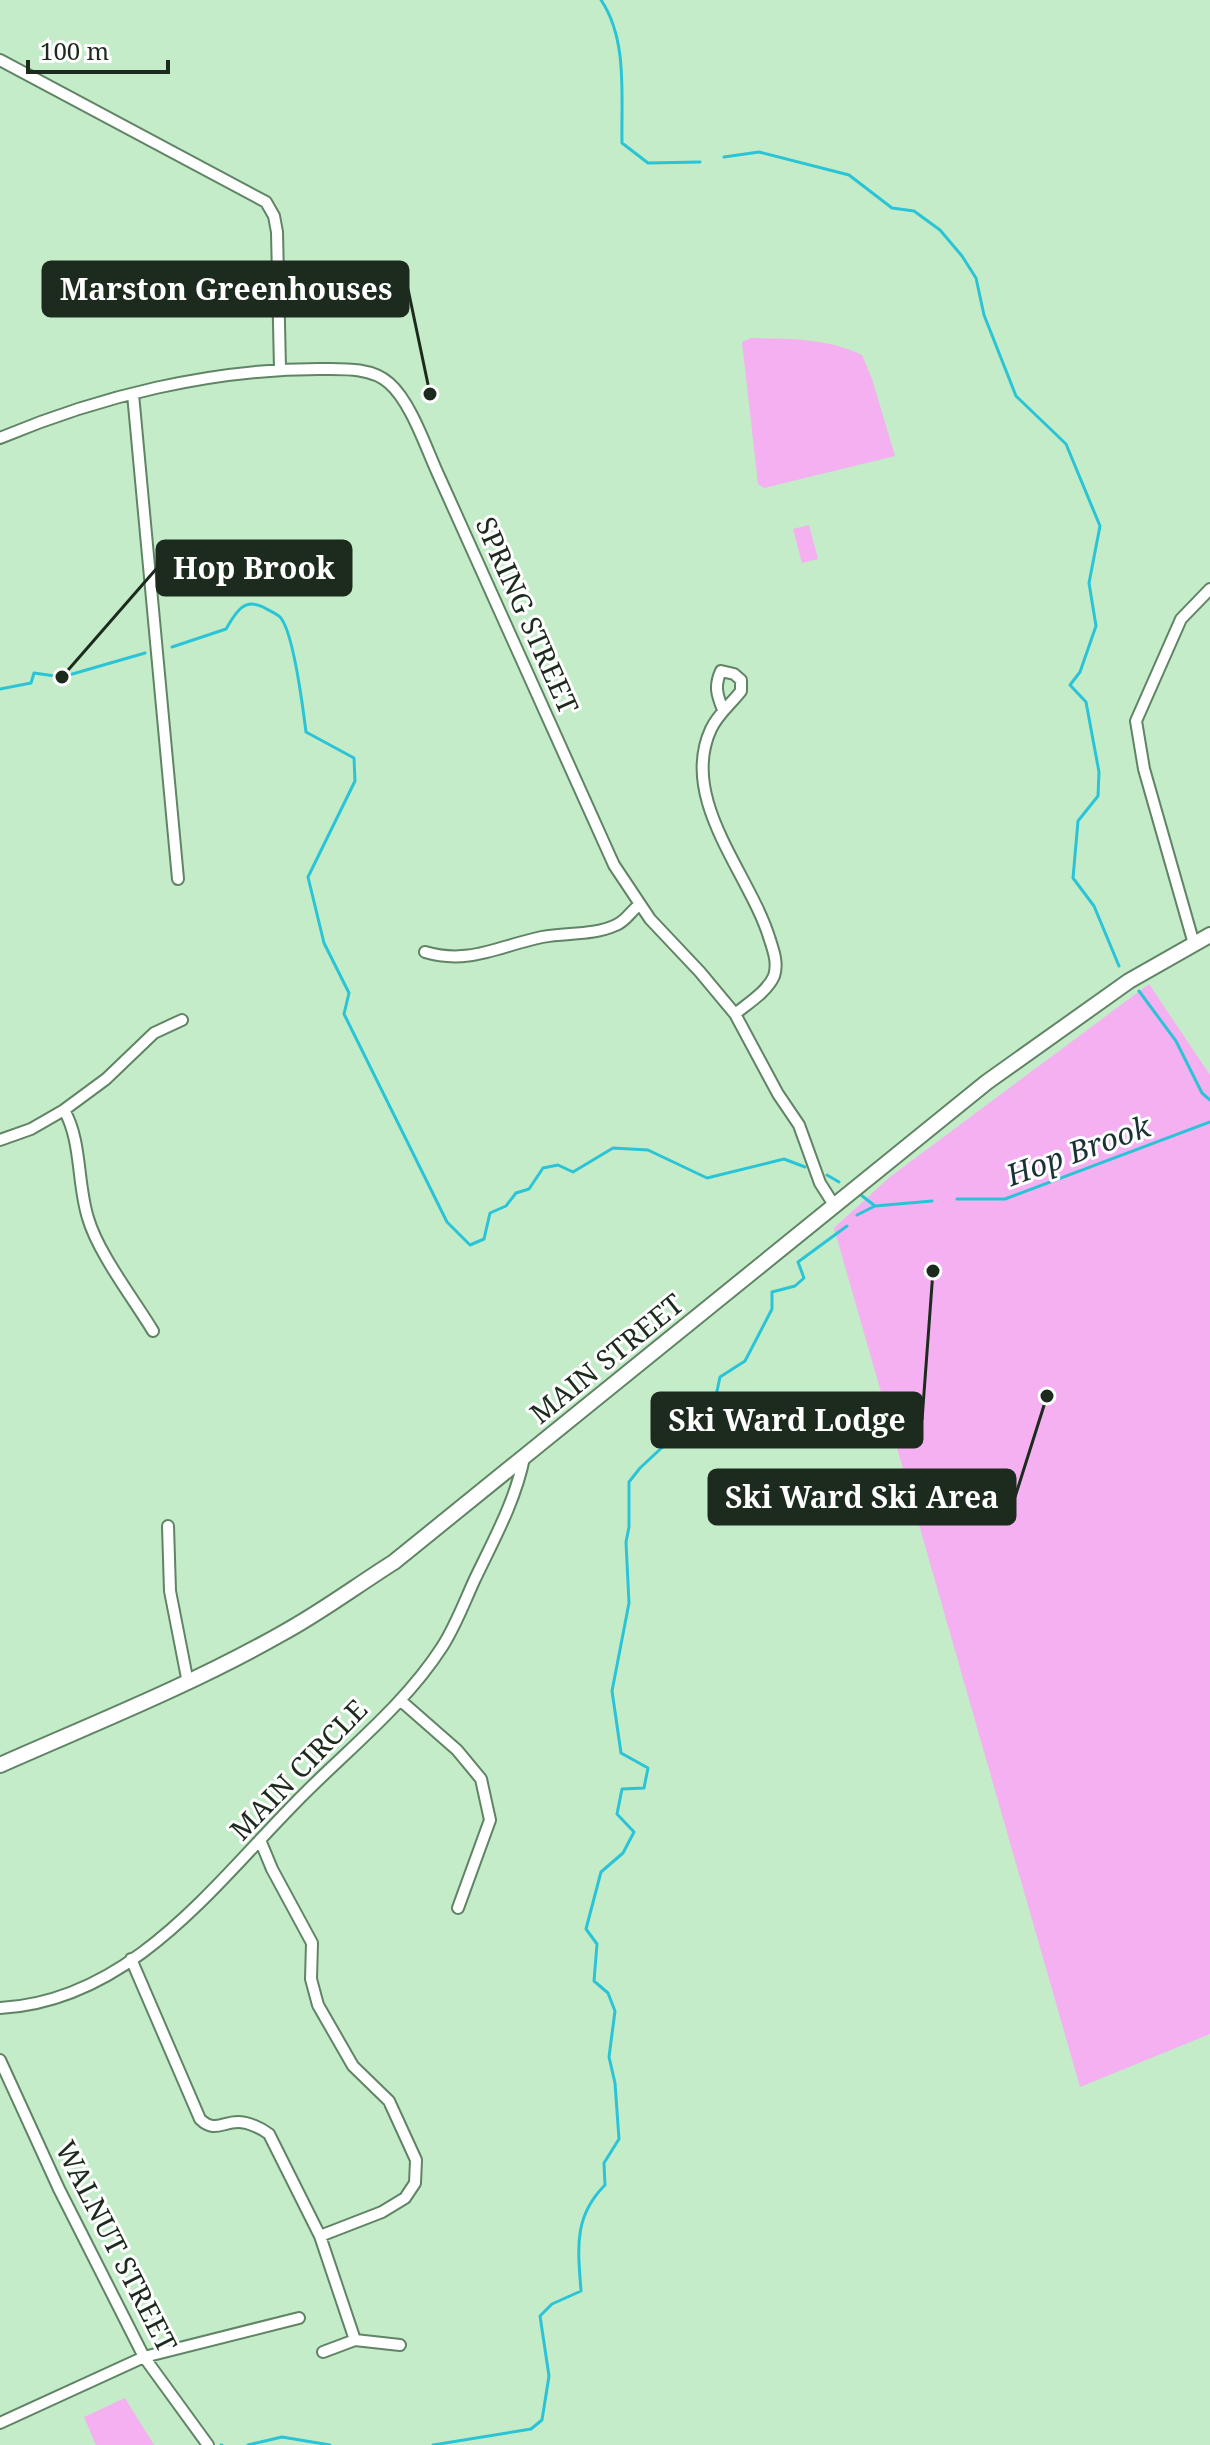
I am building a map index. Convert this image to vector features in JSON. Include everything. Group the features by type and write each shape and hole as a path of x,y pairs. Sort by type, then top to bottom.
{"main road":[{"name":"MAIN STREET","path":"0,1765 188,1683 319,1612 394,1562 987,1082 1129,981 1210,935"}],"street":[{"path":"0,60 266,202 274,216 277,232 280,369"},
{"name":"SPRING STREET","path":"0,438 36,423 133,394 280,369 358,371 382,379 397,392 442,481 614,865 650,919 735,1014 778,1094 799,1125 820,1183 834,1205"},
{"path":"133,394 178,879"},
{"path":"1194,944 1144,769 1136,721 1173,632 1187,610 1210,589"},
{"path":"723,710 710,730 704,754 706,795 715,824 768,933 776,967 768,986 735,1014"},
{"path":"425,952 448,958 467,957 544,936 605,930 624,921 639,905"},
{"path":"0,1140 31,1129 64,1110 106,1079 154,1033 182,1020"},
{"path":"64,1110 71,1126 92,1230 153,1331"},
{"name":"MAIN CIRCLE","path":"0,2008 58,1997 94,1982 131,1959 206,1899 260,1840 400,1700 444,1644 513,1500 524,1458"},
{"path":"168,1526 170,1591 188,1683"},
{"path":"400,1700 457,1750 481,1779 490,1820 458,1908"},
{"path":"260,1840 312,1943 311,1979 318,2005 353,2066 389,2101 416,2160 415,2183 405,2198 382,2212 320,2236"},
{"path":"131,1959 200,2119 210,2127 237,2122 269,2134 320,2236 355,2340"},
{"name":"WALNUT STREET","path":"0,2060 59,2189 144,2357 208,2445"},
{"path":"0,2423 144,2357 299,2318"},
{"path":"323,2352 355,2340 400,2345"}],"shaded area":[{"path":"751,338 822,342 862,355 895,456 764,488 758,484 742,342"},
{"path":"809,525 818,559 802,563 793,529"},
{"path":"1149,984 1210,1075 1210,2034 1080,2087 834,1228 890,1177"},
{"path":"125,2398 154,2445 96,2445 84,2417"}],"waterway":[{"path":"601,0 610,16 619,50 622,143 648,163 700,162"},
{"path":"724,157 759,152 849,175 892,208 914,211 940,230 976,278 984,315 1016,396 1066,444 1100,526 1089,583 1096,626 1080,672 1070,685 1086,702 1099,772 1098,796 1078,821 1073,878 1094,906 1119,966"},
{"name":"Hop Brook","path":"172,647 226,629 236,613 250,604 276,614 290,638 306,732 354,758 355,781 308,877 324,943 349,993 344,1014 447,1222 470,1245 484,1239 490,1213 506,1206 516,1193 529,1189 543,1168 558,1165 573,1172 613,1148 648,1150 707,1178 784,1159 805,1167"},
{"name":"Hop Brook","path":"0,689 31,683 34,673 62,677 145,653"},
{"path":"1139,991 1176,1041 1202,1093 1210,1100"},
{"name":"Hop Brook","path":"957,1199 1005,1199 1210,1122"},
{"name":"Hop Brook","path":"827,1175 839,1182"},
{"name":"Hop Brook","path":"861,1195 875,1206 932,1201"},
{"path":"857,1215 875,1206"},
{"path":"433,2445 531,2429 542,2420 549,2376 540,2316 552,2304 581,2291 580,2234 587,2209 605,2185 604,2163 619,2139 615,2083 609,2057 615,2011 608,1993 594,1981 597,1944 586,1929 601,1872 623,1853 634,1832 617,1814 622,1789 644,1788 648,1768 621,1753 612,1691 629,1603 626,1542 629,1482 670,1440 714,1405 720,1377 745,1361 772,1309 772,1292 795,1286 804,1278 798,1262 847,1226"},
{"path":"248,2445 282,2437 330,2445"}],"place":[{"name":"Marston Greenhouses","path":"430,394"},
{"name":"Hop Brook","path":"62,677"},
{"name":"Ski Ward Lodge","path":"933,1271"},
{"name":"Ski Ward Ski Area","path":"1047,1396"}]}
